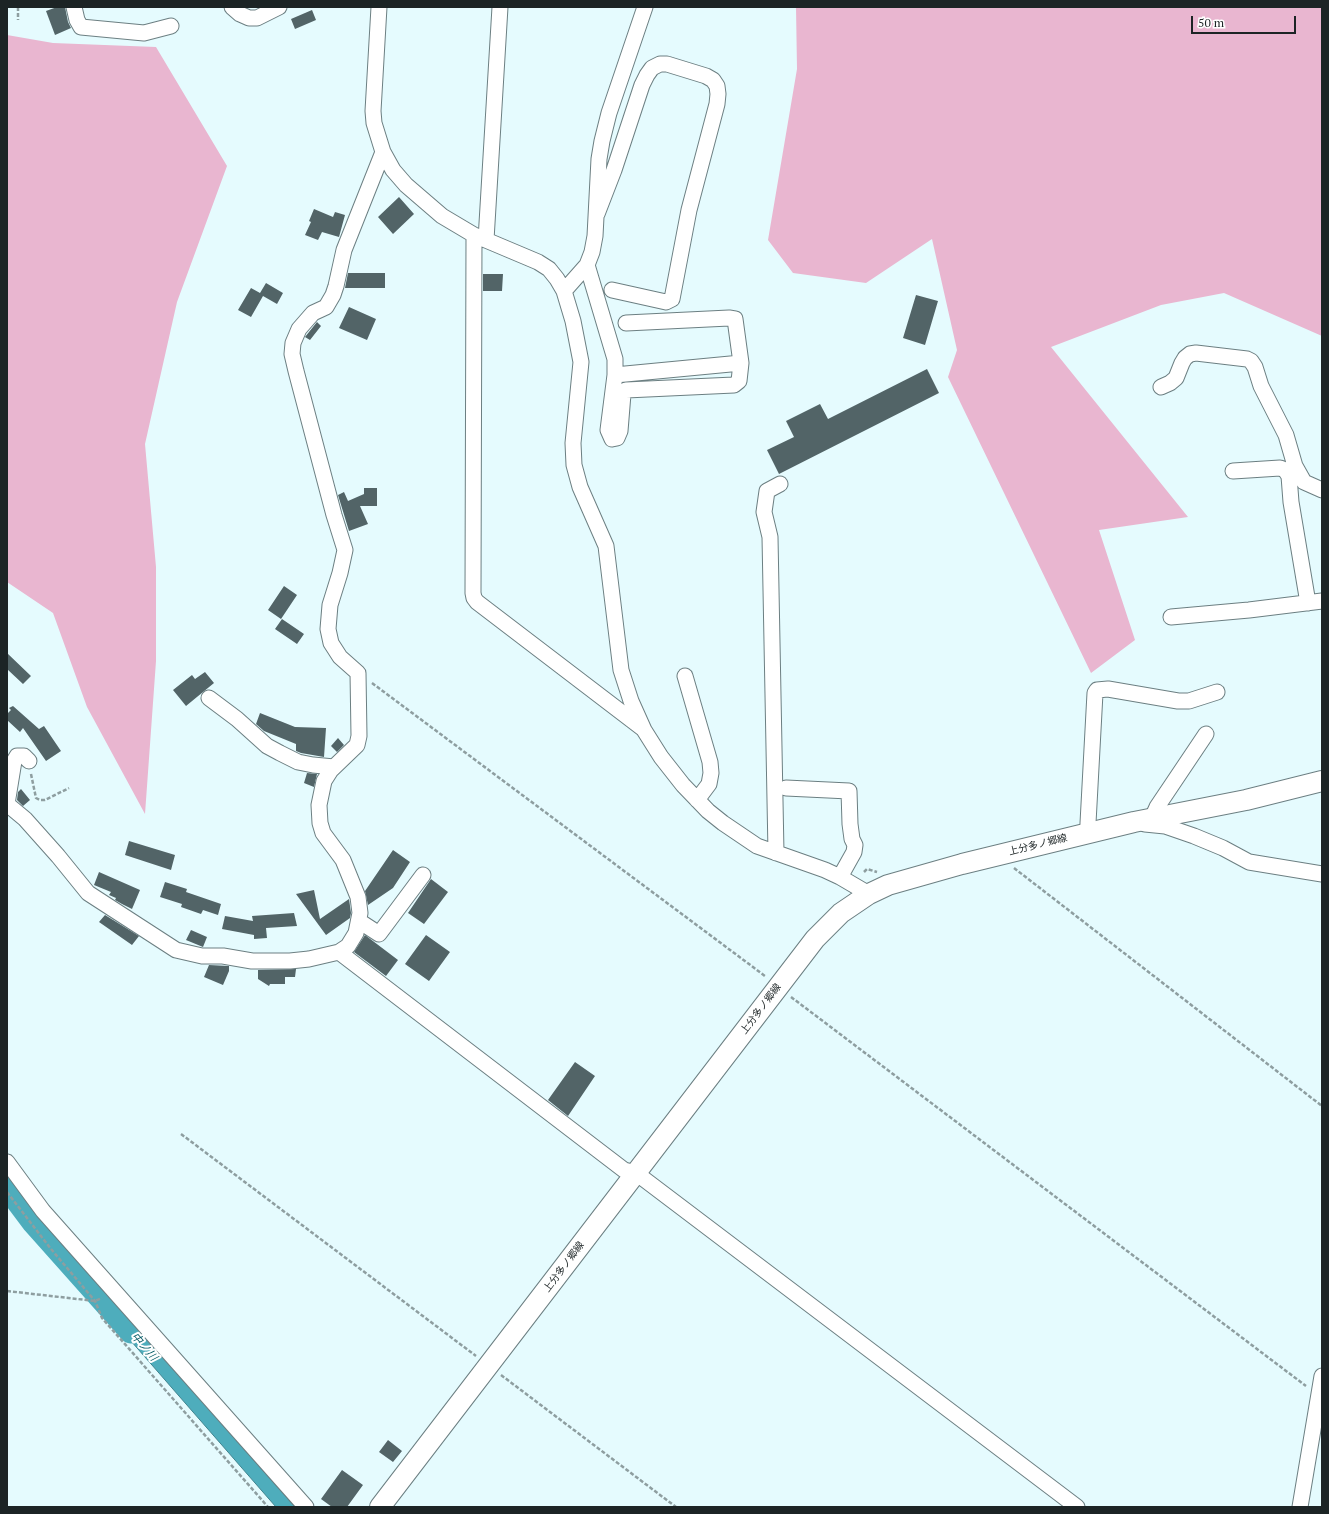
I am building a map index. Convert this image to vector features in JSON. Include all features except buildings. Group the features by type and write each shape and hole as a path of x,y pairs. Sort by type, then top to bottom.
{"main road":[{"name":"上分多ノ郷線","path":"380,1507 815,939 828,925 846,910 869,894 888,885 1006,853 1088,833 1150,822 1322,781"}],"street":[{"path":"74,7 77,20 81,27 144,33 171,26"},
{"path":"232,7 249,18 256,13 279,7"},
{"path":"379,7 373,110 374,123 383,152 393,170 406,185 442,216 480,238 538,262 549,269 558,279 564,291 579,347 581,362 573,443 574,465 580,487 606,546 621,670 631,701 644,730 670,769 683,785 722,823 757,846 840,876 869,894"},
{"path":"500,7 480,238 473,585 474,598 644,730"},
{"path":"564,291 587,265 592,252 597,214 602,141 609,113 645,7"},
{"path":"597,214 614,170 642,85 652,68 660,64 667,64 706,76 713,80 717,86 717,104 689,210 672,299 666,302 612,290"},
{"path":"29,761 24,756 17,756 14,761 7,804 25,819 88,893 176,950 195,955 223,956 252,961 290,961 310,959 339,952 348,946 356,933 360,913 358,897 343,860 323,833 320,823 319,805 320,793 324,781 334,767 357,745 359,741 358,673 340,657 331,643 328,629 330,605 340,573 345,550 334,515 292,354 293,343 298,328 313,313 326,307 333,295 344,250 383,152"},
{"path":"587,265 615,359 615,375 608,430 612,439 617,438 620,431 623,394 626,390 734,385 739,381 741,363 735,319 729,318 626,323"},
{"path":"1161,387 1170,383 1176,378 1182,363 1190,354 1196,353 1247,359 1251,361 1255,367 1261,386 1279,420 1294,474 1291,502 1315,602 1171,618"},
{"path":"615,375 741,363"},
{"path":"1233,471 1280,468 1294,474 1304,482 1322,490"},
{"path":"776,853 770,537 764,512 767,491 780,484"},
{"path":"685,676 710,762 711,773 709,784 697,800"},
{"path":"1088,833 1095,693 1097,690 1108,689 1178,701 1189,701 1217,692"},
{"path":"209,698 267,746 298,762 334,767"},
{"path":"1206,734 1157,807 1150,822 1223,848 1249,862 1322,874"},
{"path":"786,788 849,791 850,824 852,838 856,845 854,852 840,876"},
{"path":"359,921 379,934 423,875"},
{"path":"339,952 624,1170 636,1173 1077,1507"},
{"path":"7,1162 42,1211 306,1507"},
{"path":"1300,1507 1320,1397 1322,1376"}],"path":[{"path":"18,7 18,20"},
{"path":"358,673 779,986 1320,1397"},
{"path":"29,761 36,798 44,800 69,788"},
{"path":"1006,853 1015,870 1322,1106"},
{"path":"864,872 867,869"},
{"path":"181,1134 676,1507"},
{"path":"7,1192 51,1249 95,1301 102,1318 268,1507"},
{"path":"7,1291 95,1301 100,1299"}],"shaded area":[{"path":"796,7 1322,7 1322,336 1224,293 1161,305 1051,347 1188,517 1099,530 1135,640 1091,673 948,377 957,350 932,239 866,283 793,273 768,240 797,69"},
{"path":"7,35 53,43 156,47 227,166 177,302 145,444 156,567 156,661 145,814 87,707 53,613 7,582"}],"water":[{"path":"114,1301 295,1507 276,1507 103,1309"}],"waterway":[{"name":"中ノ川","path":"7,1186 34,1222 131,1331"}]}
